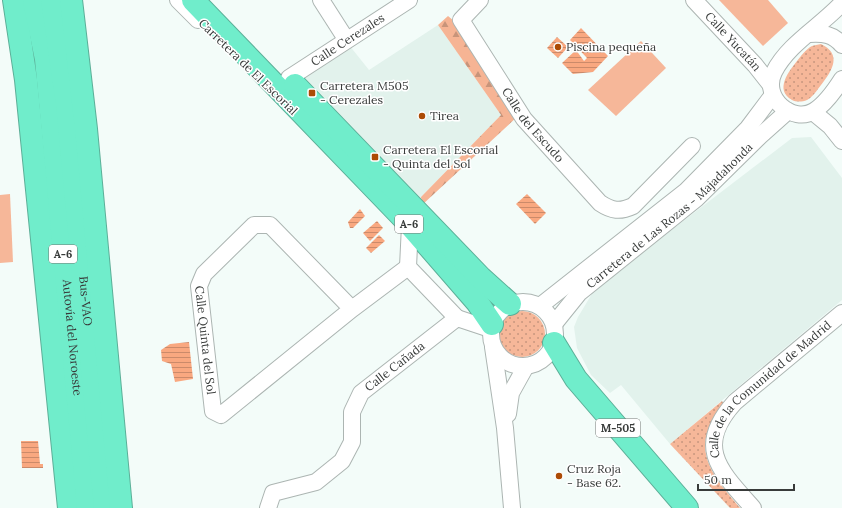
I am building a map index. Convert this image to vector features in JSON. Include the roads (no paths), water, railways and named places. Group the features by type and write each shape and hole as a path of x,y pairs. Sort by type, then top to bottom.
{"highway":[{"path":"14,0 26,80 58,411 69,508"},
{"name":"Autovía del Noroeste","path":"34,0 46,59 88,508"},
{"name":"Bus-VAO","path":"52,0 67,104 105,508"},
{"path":"71,0 86,129 121,508"},
{"path":"84,0 106,199 134,508"},
{"path":"193,0 265,73 346,138"},
{"path":"212,0 482,278 510,304"},
{"name":"A-6","path":"265,73 319,132 410,225 472,296 491,326"},
{"name":"M-505","path":"554,334 576,379 687,508"},
{"path":"57,508 56,456 58,411"}],"street":[{"name":"Carretera de El Escorial","path":"178,0 272,94 319,132"},
{"path":"321,0 346,39"},
{"name":"Calle Cerezales","path":"289,78 407,0"},
{"name":"Calle del Escudo","path":"480,0 461,20 524,119 600,203 610,210 623,211 633,206 692,146"},
{"name":"Calle Yucatán","path":"694,0 755,65 780,106 788,111"},
{"name":"Carretera de Las Rozas - Majadahonda","path":"540,306 686,191 748,128 771,90 773,73 779,64 802,38 828,18 842,3"},
{"path":"809,34 824,33 837,39 842,45"},
{"path":"788,111 801,114 813,112 840,89"},
{"name":"Carretera de Las Rozas - Majadahonda","path":"554,334 579,294 696,199 760,136 788,111"},
{"path":"813,112 830,126 842,141"},
{"name":"Calle Quinta del Sol","path":"352,309 270,225 254,225 204,274 199,286 213,411 221,414 352,309 408,267"},
{"path":"410,225 408,267 457,318 491,326"},
{"path":"492,346 502,359 517,366 526,366 542,360 551,350 554,334 549,314 540,306 525,302 510,304 496,315 491,326 492,346 505,428 512,508"},
{"name":"Calle de la Comunidad de Madrid","path":"753,508 720,469 714,447 714,438 719,422 723,415 735,402 842,313"},
{"name":"Calle Cañada","path":"268,508 273,493 316,482 342,461 352,442 352,412 361,393 457,318"},
{"path":"505,428 511,393 526,366"}],"place":[{"name":"Piscina pequeña","path":"558,47"},
{"name":"Carretera M505 - Cerezales","path":"312,93"},
{"name":"Tirea","path":"422,116"},
{"name":"Carretera El Escorial - Quinta del Sol","path":"375,157"},
{"name":"Cruz Roja - Base 62.","path":"559,476"}]}
